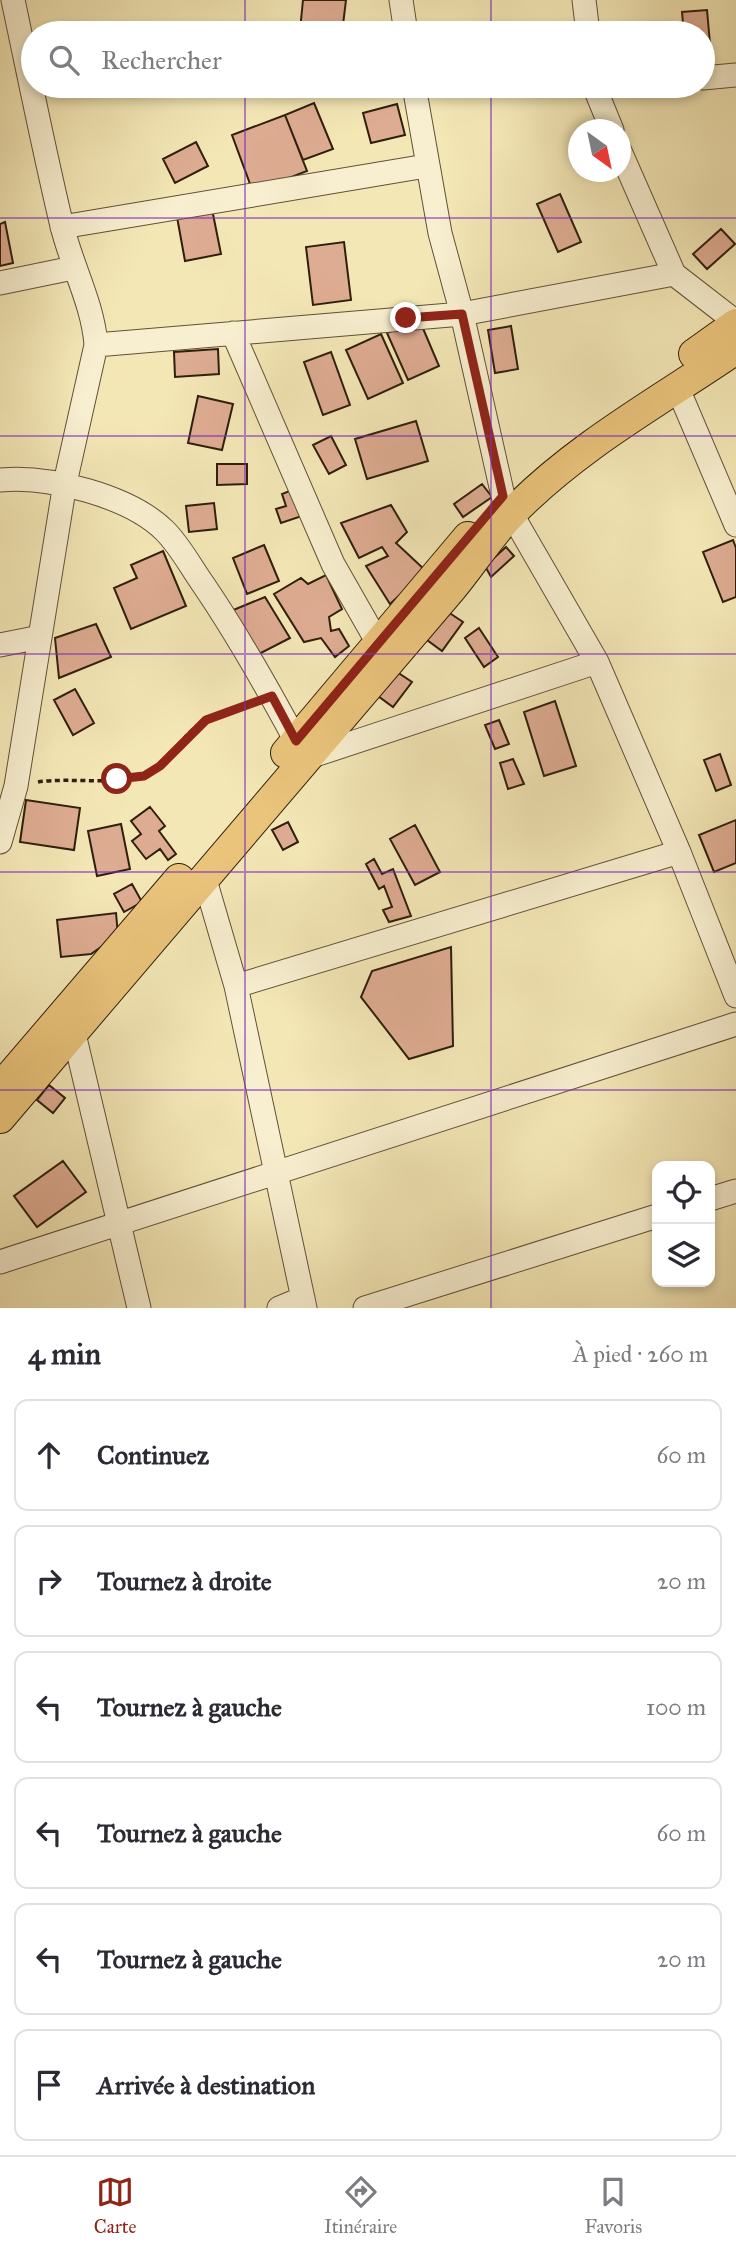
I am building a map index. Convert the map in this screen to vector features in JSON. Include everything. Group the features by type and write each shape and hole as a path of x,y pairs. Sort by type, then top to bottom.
{"main road":[{"path":"0,1118 205,880 378,643 567,442 736,323"},
{"path":"0,1088 303,749 452,588 507,505 625,421 736,349"}],"street":[{"path":"13,0 21,37"},
{"path":"401,0 404,21"},
{"path":"584,0 587,21"},
{"path":"715,77 736,75"},
{"path":"0,842 16,786 65,483 96,345 94,324 73,268 62,227 34,98"},
{"path":"416,98 426,166 507,505 597,662 679,852 736,996"},
{"path":"599,98 608,119"},
{"path":"62,227 426,166"},
{"path":"631,174 674,274 736,323"},
{"path":"0,283 73,268"},
{"path":"96,345 462,314 674,274"},
{"path":"233,333 332,564 378,643"},
{"path":"678,389 736,525"},
{"path":"0,480 22,478 65,483 135,510 165,531 236,633 303,749 597,662"},
{"path":"0,645 40,637"},
{"path":"236,986 679,852"},
{"path":"205,880 236,986 304,1303 279,1308"},
{"path":"0,1262 736,1024"},
{"path":"74,1034 139,1308"},
{"path":"715,1197 736,1191"},
{"path":"365,1308 652,1218"}],"path":[{"path":"16,786 61,778 144,776 160,766 206,720 272,696"}],"building":[{"path":"303,0 346,0 343,21 301,21"},
{"path":"707,10 708,21 683,21 682,12"},
{"path":"314,103 333,149 303,160 285,115"},
{"path":"397,104 405,135 371,143 363,113"},
{"path":"285,115 307,171 253,192 232,135"},
{"path":"196,142 208,166 175,183 163,159"},
{"path":"560,194 581,242 558,252 537,204"},
{"path":"212,209 221,254 185,261 177,217"},
{"path":"5,222 13,263 0,266 0,224"},
{"path":"721,229 735,244 707,269 693,254"},
{"path":"344,242 351,300 313,305 306,247"},
{"path":"419,319 439,366 408,380 387,333"},
{"path":"511,326 518,369 495,373 488,330"},
{"path":"381,334 403,383 368,399 346,350"},
{"path":"218,349 219,374 175,377 174,352"},
{"path":"331,352 350,405 323,415 304,362"},
{"path":"198,396 233,404 222,450 188,443"},
{"path":"416,421 428,461 367,479 355,439"},
{"path":"331,436 346,465 329,474 313,445"},
{"path":"217,464 247,464 247,484 217,485"},
{"path":"482,484 492,497 463,517 454,504"},
{"path":"292,490 302,516 281,523 276,509 286,506 282,494"},
{"path":"214,503 217,529 189,532 186,506"},
{"path":"391,505 407,532 396,543 426,571 390,604 366,566 388,556 382,547 359,558 341,523"},
{"path":"733,540 736,548 736,597 723,602 703,552"},
{"path":"264,545 279,581 247,594 233,558"},
{"path":"506,547 514,556 491,577 485,566"},
{"path":"163,551 186,606 131,629 114,588 137,578 131,565"},
{"path":"326,575 342,609 329,617 331,631 339,629 349,646 335,657 321,638 304,642 274,594 301,578 308,584"},
{"path":"265,597 290,638 259,654 231,611"},
{"path":"448,612 463,622 442,651 427,640"},
{"path":"96,624 111,657 59,678 55,638"},
{"path":"479,628 498,657 484,667 465,638"},
{"path":"397,672 412,682 393,707 378,696"},
{"path":"75,689 94,723 73,735 54,700"},
{"path":"555,701 576,766 544,776 524,712"},
{"path":"499,720 509,744 495,749 485,725"},
{"path":"720,754 731,785 716,791 704,760"},
{"path":"513,759 524,784 508,789 500,763"},
{"path":"26,800 80,808 74,850 20,842"},
{"path":"150,807 165,826 159,831 176,854 168,860 160,849 146,859 132,841 141,834 131,821"},
{"path":"736,820 736,863 714,872 699,835"},
{"path":"288,822 298,842 283,850 272,830"},
{"path":"121,824 130,869 97,876 88,831"},
{"path":"415,825 440,872 415,885 390,839"},
{"path":"374,859 382,874 393,869 411,916 389,922 383,910 392,907 384,886 379,889 366,864"},
{"path":"132,884 142,902 124,912 114,894"},
{"path":"116,913 118,935 91,954 61,957 57,920"},
{"path":"451,947 453,1046 409,1059 361,997 372,971"},
{"path":"49,1085 65,1098 53,1113 37,1100"},
{"path":"63,1161 86,1192 37,1227 14,1196"}],"route":[{"path":"117,779 144,776 160,766 190,733 206,720 232,708 272,696 296,741 503,496 462,314 406,318"}]}
